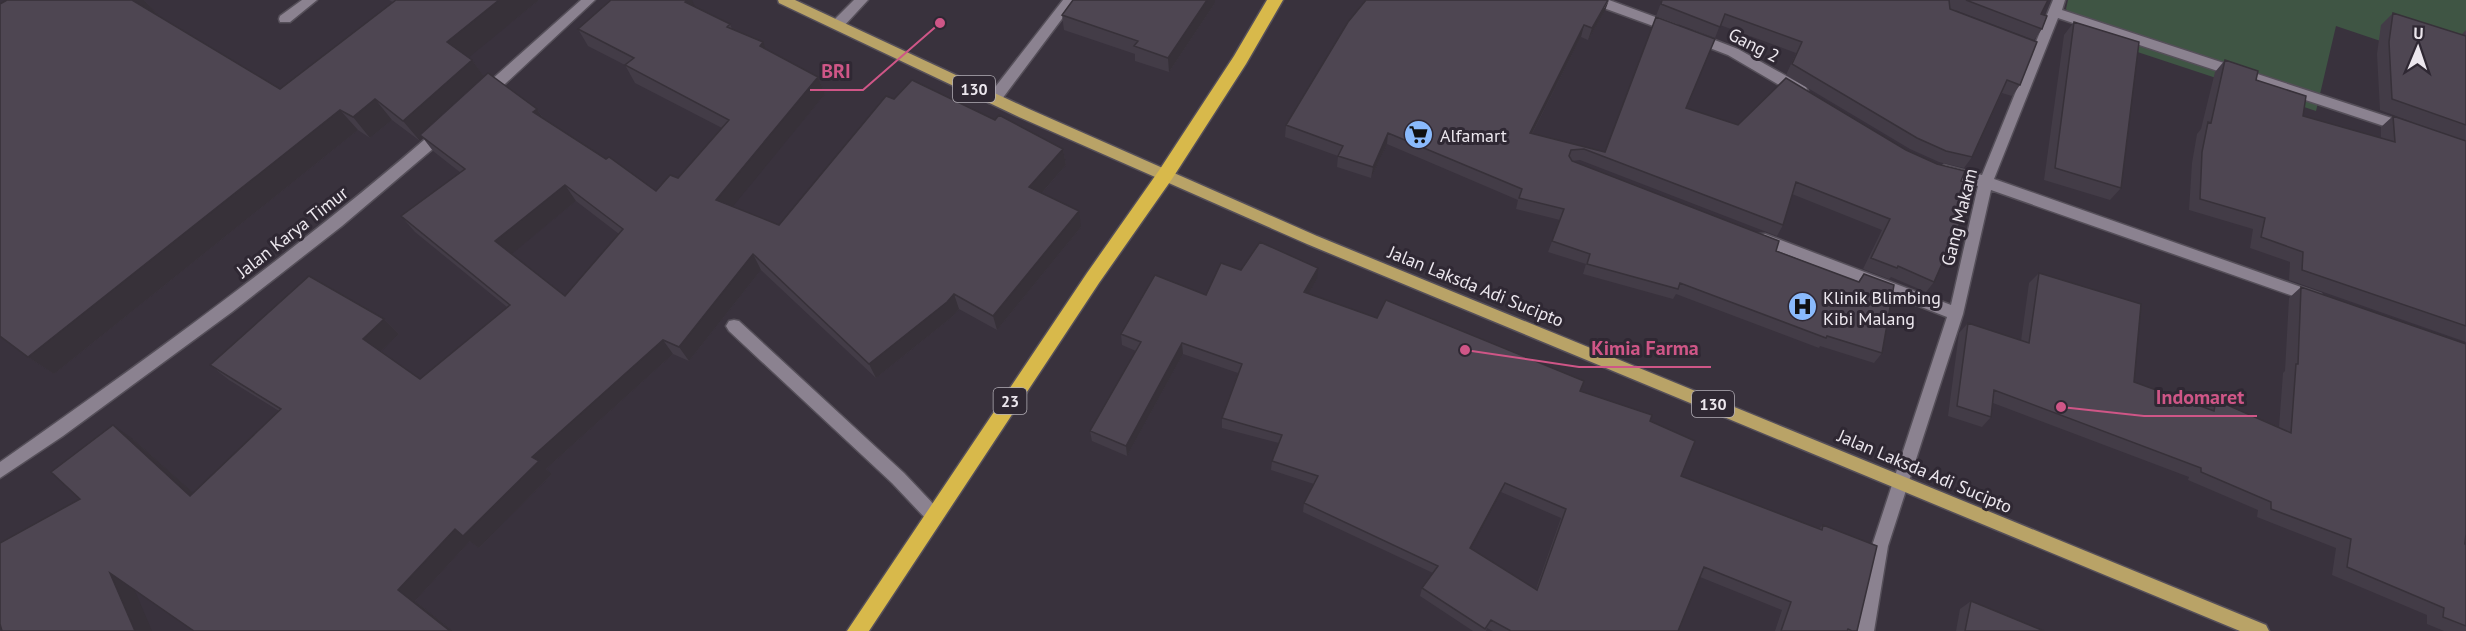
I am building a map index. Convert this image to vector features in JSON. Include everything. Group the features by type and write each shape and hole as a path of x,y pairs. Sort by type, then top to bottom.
{"highway":[{"name":"23","path":"857,631 1093,278 1166,174 1240,60 1275,0"}],"main road":[{"name":"Jalan Laksda Adi Sucipto","path":"784,0 994,99 1312,240 2260,631"}],"street":[{"path":"285,19 311,0"},
{"path":"477,101 589,0"},
{"path":"838,24 862,0"},
{"path":"994,99 1070,0"},
{"name":"Gang 2","path":"1595,0 1733,52 1809,96"},
{"path":"2056,6 2414,131"},
{"name":"Gang Makam","path":"1865,631 1880,546 1956,314 1986,182 2032,47 2056,6"},
{"name":"Jalan Karya Timur","path":"0,471 188,338 392,178 452,124"},
{"path":"1935,169 1986,182 2332,304"},
{"path":"1748,233 1956,314"},
{"path":"734,326 898,478 933,515"}],"green space":[{"path":"2068,0 2466,0 2466,44 2431,58 2336,26 2316,111 2083,34 2066,9"}],"building":[{"path":"7,0 132,0 280,89 396,0 499,0 447,42 472,60 403,121 375,99 353,117 340,110 28,357 0,336 0,4"},
{"path":"611,0 687,0 685,2 730,24 727,27 763,42 760,46 818,77 716,200 779,225 886,96 894,99 912,80 995,120 999,115 1063,149 1029,187 1079,211 993,316 954,294 869,364 753,254 679,347 663,340 532,457 539,461 463,536 455,529 398,590 450,631 194,631 110,573 135,631 2,631 0,624 0,543 80,499 51,472 113,425 190,496 281,409 210,365 309,276 384,319 363,339 420,379 510,305 401,216 465,169 420,135 488,73 537,109 533,112 606,159 609,157 656,191 670,175 678,178 729,120 625,65 634,58 578,29","holes":["565,185 623,229 565,296 495,241"]},
{"path":"1073,0 1207,0 1168,58 1134,46 1138,41 1062,15"},
{"path":"1366,0 1608,0 1592,28 1584,25 1530,133 1605,152 1656,17 1715,39 1686,108 1738,125 1786,78 1906,150 1937,164 1965,171 1961,181 1976,187 1934,282 1898,266 1897,268 1871,258 1890,219 1796,182 1783,225 1584,149 1571,150 1569,156 1572,161 1779,241 1776,251 1859,282 1864,274 1894,285 1882,353 1827,336 1826,338 1680,283 1678,289 1587,264 1590,254 1552,241 1564,209 1519,198 1522,189 1388,133 1373,167 1338,156 1343,146 1286,125 1348,22"},
{"path":"1662,0 1949,0 1950,9 2037,42 2020,85 2007,80 1972,157 1946,151 1917,138 1792,64 1802,42 1725,14 1720,27 1661,4"},
{"path":"1966,0 2048,0 2041,14 2047,16 2042,29"},
{"path":"2393,13 2466,36 2466,125 2392,99 2389,42"},
{"path":"2074,22 2139,42 2121,188 2055,168"},
{"path":"2225,60 2258,71 2256,80 2306,96 2303,116 2395,142 2393,116 2466,141 2466,326 2302,270 2303,252 2261,237 2265,218 2200,199 2202,152"},
{"path":"1260,242 1318,268 1304,292 1377,318 1386,300 1584,381 1580,391 1652,415 1650,421 1695,441 1681,476 1822,530 1823,525 1877,546 1857,631 1848,629 1847,631 1781,631 1791,602 1704,567 1678,631 1511,631 1491,620 1485,629 1422,588 1438,566 1304,503 1318,476 1272,461 1282,435 1222,418 1242,364 1182,343 1126,446 1090,431 1141,342 1121,334 1155,275 1206,295 1221,263 1241,270","holes":["1505,483 1566,509 1537,590 1470,548"]},
{"path":"2039,273 2141,304 2134,382 2214,411 2216,400 2291,433 2296,364 2298,364 2301,287 2466,344 2466,626 2443,617 2444,608 2347,567 2351,539 2271,509 2271,502 2201,472 2201,468 1994,390 1991,417 1957,406 1968,323 2029,343"},
{"path":"1971,601 2044,631 1965,631"}],"place":[{"name":"BRI","path":"940,23"},
{"name":"Alfamart","path":"1419,135"},
{"name":"Klinik Blimbing Kibi Malang","path":"1802,307"},
{"name":"Kimia Farma","path":"1465,350"},
{"name":"Indomaret","path":"2061,407"}]}
